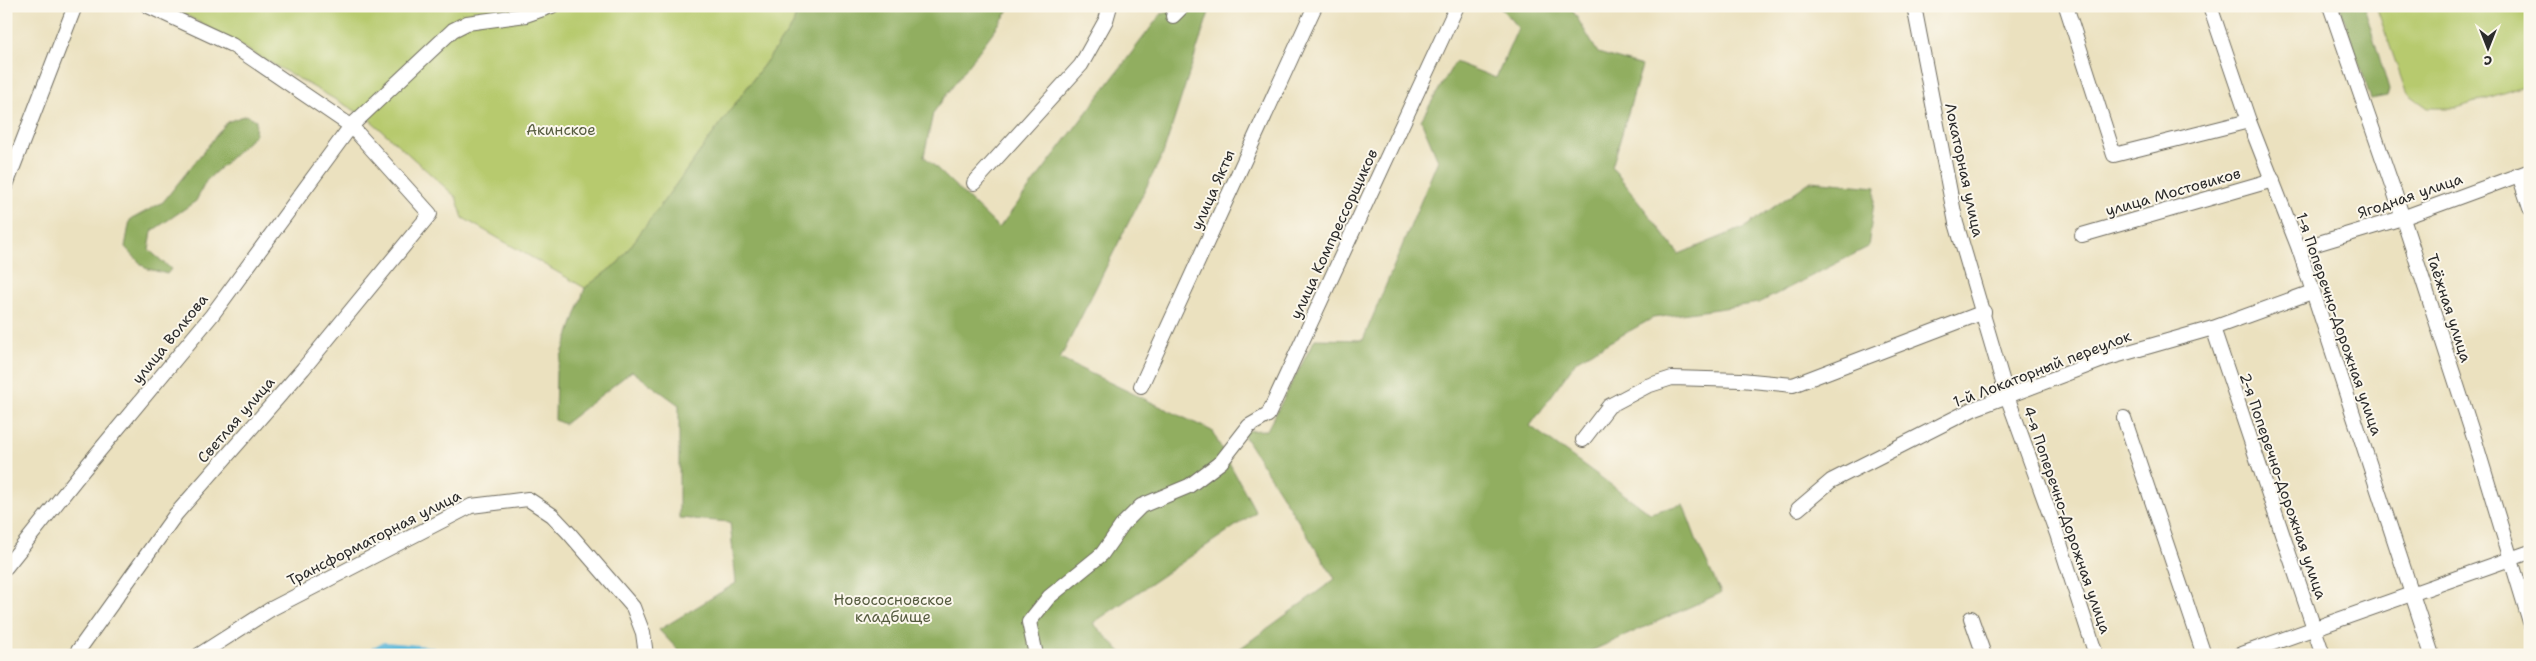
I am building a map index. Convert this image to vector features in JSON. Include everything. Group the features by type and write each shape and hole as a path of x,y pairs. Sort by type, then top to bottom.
{"street":[{"path":"6,185 75,6"},
{"path":"148,6 232,45 351,126"},
{"name":"улица Волкова","path":"6,568 80,474 212,315 351,126 453,30 467,23 526,15 552,6"},
{"path":"974,183 1081,65 1106,20 1110,6"},
{"name":"улица Якты","path":"1141,386 1315,6"},
{"name":"улица Компрессорщиков","path":"1036,655 1028,622 1049,597 1102,554 1123,524 1141,506 1189,486 1221,462 1249,426 1268,414 1457,6"},
{"name":"Локаторная улица","path":"1914,6 1956,223 1984,312 2007,396"},
{"path":"2066,6 2114,155 2249,121"},
{"name":"1-я Поперечно-Дорожная улица","path":"2210,6 2249,121 2299,249 2432,655"},
{"name":"Таёжная улица","path":"2330,6 2475,441 2509,559 2530,622"},
{"name":"Светлая улица","path":"75,655 176,514 303,369 430,214 351,126"},
{"path":"2524,173 2530,208"},
{"name":"Ягодная улица","path":"2299,249 2402,218 2524,173"},
{"name":"улица Мостовиков","path":"2082,235 2273,180"},
{"name":"1-й Локаторный переулок","path":"1798,509 1831,481 1973,409 2108,358 2213,328 2312,292"},
{"path":"1584,440 1609,406 1647,386 1672,378 1740,380 1793,385 1984,312"},
{"name":"2-я Поперечно-Дорожная улица","path":"2213,328 2323,655"},
{"name":"4-я Поперечно-Дорожная улица","path":"2007,396 2057,534 2096,655"},
{"path":"2124,418 2204,655"},
{"name":"Трансформаторная улица","path":"199,655 271,609 471,506 528,499 552,515 633,607 643,633 646,655"},
{"path":"2239,655 2530,552"},
{"path":"1971,618 1984,655"}],"green space":[{"name":"Акинское","path":"170,6 799,6 793,25 619,262 585,288 463,218 456,197 368,118"},
{"name":"Новососновское кладбище","path":"798,6 1009,6 1010,9 933,113 924,156 999,228 1161,14 1192,6 1211,6 1163,154 1060,359 1212,431 1256,512 1093,623 1124,655 683,655 659,630 736,583 730,522 679,518 679,405 632,371 564,424 555,420 556,371 585,288 619,262 793,25"},
{"path":"1499,6 1570,6 1598,53 1642,66 1612,167 1679,254 1745,227 1811,181 1876,187 1868,247 1759,303 1653,318 1577,360 1530,426 1650,513 1683,504 1698,544 1721,593 1582,655 1231,655 1335,579 1241,431 1267,430 1315,339 1363,340 1438,160 1421,120 1455,62 1496,78 1518,28"},
{"path":"2340,6 2364,6 2389,90 2387,96 2371,99"},
{"path":"2376,6 2530,6 2530,84 2457,108 2428,108 2406,92"},
{"path":"246,115 256,120 255,135 206,181 196,201 152,231 149,250 171,269 167,274 145,268 125,247 130,220 163,202 227,122"}],"waterway":[{"path":"377,655 385,651 428,655"}]}
